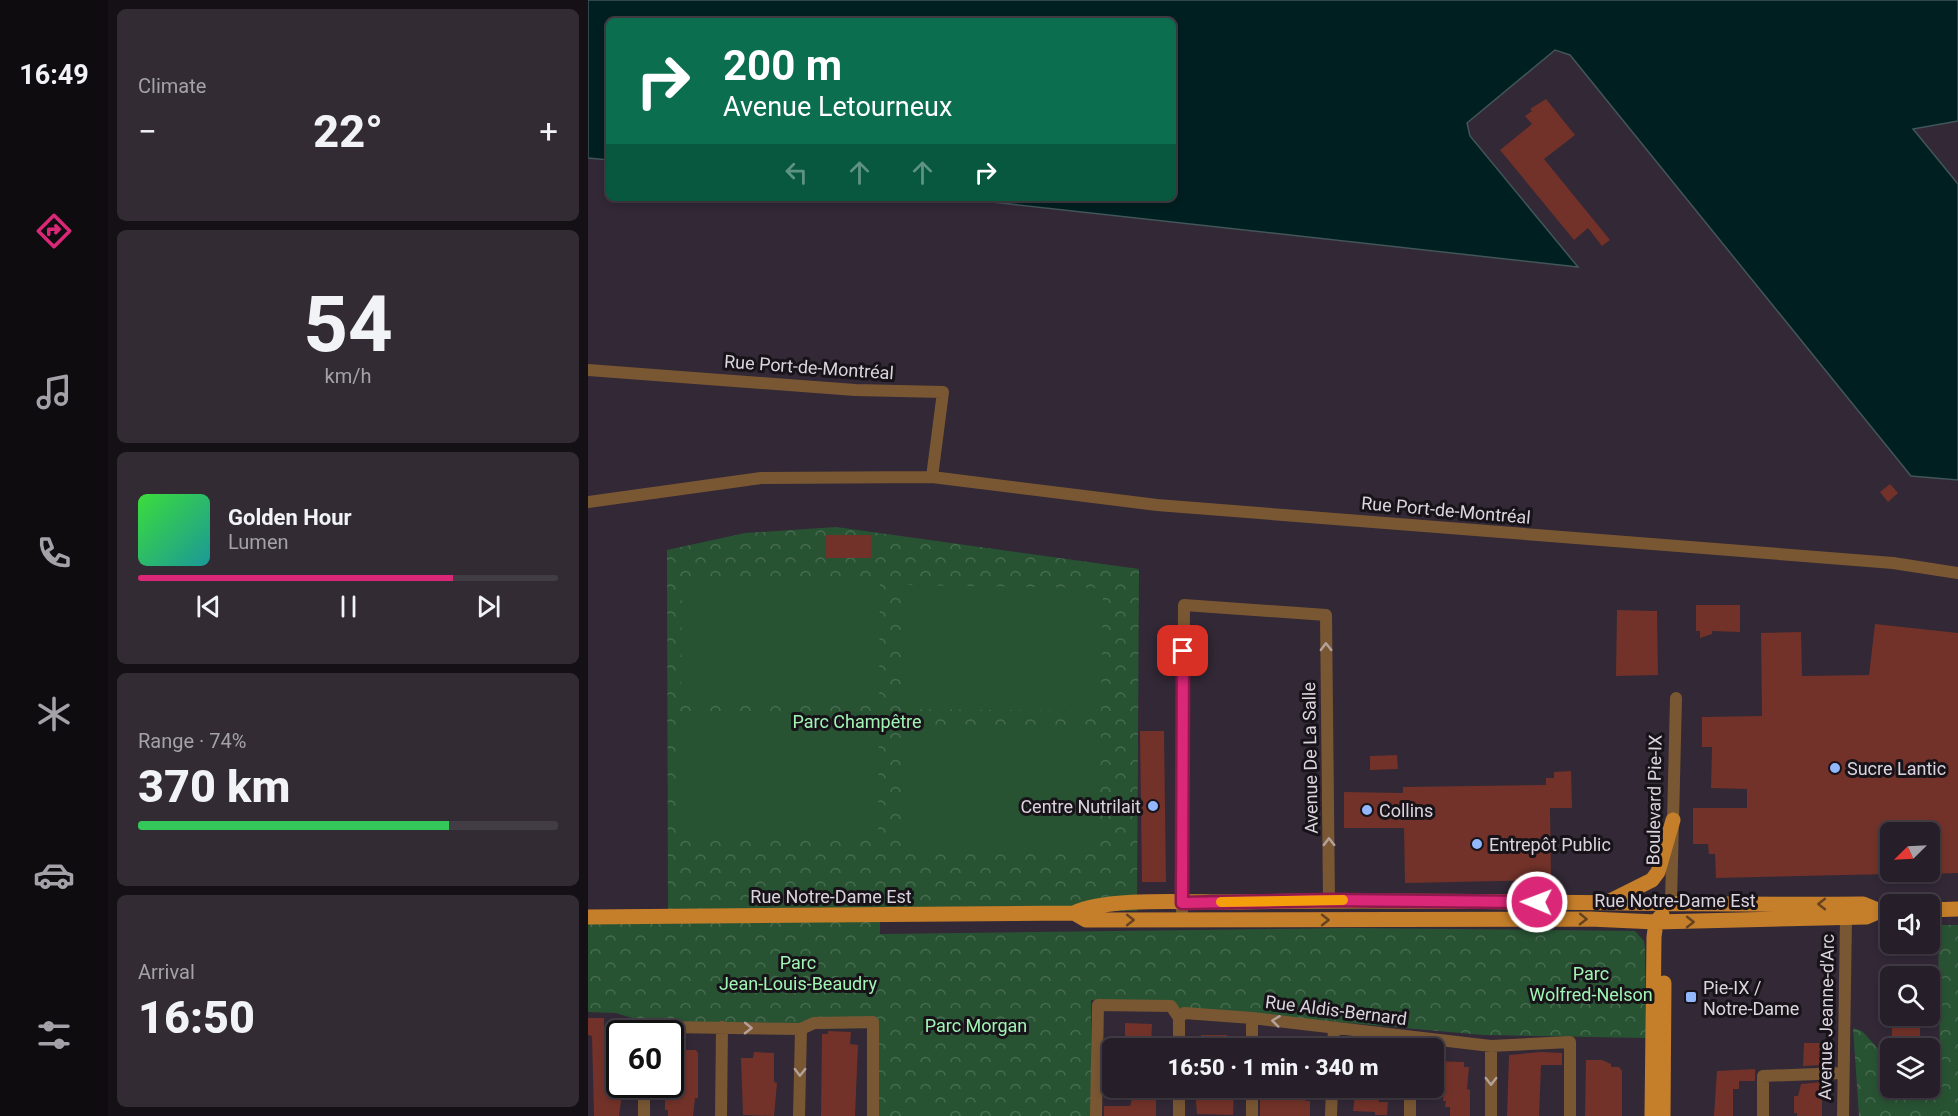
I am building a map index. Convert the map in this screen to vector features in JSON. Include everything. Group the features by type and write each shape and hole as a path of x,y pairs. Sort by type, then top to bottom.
{"main road":[{"path":"1606,903 1652,880 1658,872 1673,820"},
{"name":"Rue Notre-Dame Est","path":"588,917 1074,913 1088,906 1329,900 1863,904 1880,909"},
{"path":"1652,1116 1660,922 1671,903"},
{"path":"1940,910 1958,909"},
{"name":"Rue Notre-Dame Est","path":"1074,913 1086,920 1590,919 1660,922 1866,918 1880,913"},
{"path":"1660,922 1663,1116"}],"street":[{"name":"Rue Port-de-Montréal","path":"588,370 855,390 943,392 932,477"},
{"name":"Rue Port-de-Montréal","path":"588,502 761,478 932,477 1157,505 1893,562 1958,573"},
{"name":"Avenue De La Salle","path":"1182,903 1184,605 1326,615 1329,900"},
{"name":"Boulevard Pie-IX","path":"1671,903 1676,698"},
{"path":"1182,903 1182,920"},
{"name":"Avenue Jeanne-d'Arc","path":"1843,1116 1846,918"},
{"path":"1096,1116 1098,1005 1171,1006 1179,1018 1179,1038"},
{"name":"Rue Aldis-Bernard","path":"1179,1018 1184,1013 1252,1018 1383,1038"},
{"path":"1252,1018 1252,1038"},
{"path":"684,1027 801,1029 814,1023 873,1022 873,1116"},
{"path":"721,1116 722,1027"},
{"path":"799,1116 801,1029"},
{"path":"1334,1029 1334,1038"},
{"name":"Rue Aldis-Bernard","path":"1444,1044 1491,1046 1570,1042 1570,1116"},
{"path":"1491,1046 1491,1116"},
{"path":"1763,1116 1763,1076 1843,1073"},
{"path":"644,1098 644,1116"},
{"path":"1179,1098 1179,1116"},
{"path":"1252,1098 1252,1116"},
{"path":"1331,1116 1332,1098"},
{"path":"1410,1098 1410,1116"}],"green space":[{"name":"Parc Champêtre","path":"836,527 1139,569 1137,911 668,911 667,550 745,533"},
{"path":"682,579 880,581 879,705 681,702"},
{"path":"905,585 1103,588 1101,711 903,709"},
{"path":"680,712 879,714 878,839 678,836"},
{"path":"902,729 1101,732 1099,854 901,852"},
{"path":"880,915 880,934 1351,928 1635,931 1644,941 1645,948 1646,1038 1483,1035 1091,1000 1091,1116 879,1116 878,1028 801,1029 684,1024 684,1020 639,1020 616,1013 588,1012 588,918"},
{"path":"1940,925 1958,925 1958,1116 1859,1116 1853,1028 1862,1031 1880,1051 1880,1098 1940,1098"},
{"path":"916,1107 943,1107 943,1116 916,1116"}],"shaded area":[{"path":"588,0 1958,0 1958,121 1913,129 1958,184 1958,480 1911,476 1570,55 1555,50 1467,123 1470,136 1578,267 983,201 1176,201 1176,18 606,18 606,160 588,158"}],"building":[{"path":"1546,99 1575,135 1544,159 1610,240 1602,246 1588,228 1574,240 1500,150 1532,124 1525,116 1532,111 1530,109"},
{"path":"1890,484 1898,493 1888,502 1880,492"},
{"path":"826,535 871,535 871,558 826,558"},
{"path":"1696,605 1740,605 1740,632 1712,631 1712,634 1700,638 1700,631 1696,631"},
{"path":"1617,610 1657,611 1658,675 1616,676"},
{"name":"Sucre Lantic","path":"1875,624 1958,633 1958,873 1940,874 1940,822 1880,822 1880,874 1716,878 1715,854 1709,854 1708,844 1693,844 1693,808 1747,808 1747,789 1711,788 1712,747 1702,747 1702,717 1762,716 1761,633 1801,632 1802,676 1869,675"},
{"name":"Centre Nutrilait","path":"1140,731 1164,731 1166,882 1142,882"},
{"path":"1397,755 1398,769 1370,770 1370,756"},
{"name":"Entrepôt Public","path":"1571,771 1572,808 1550,808 1551,880 1405,883 1404,828 1344,828 1344,792 1403,793 1403,787 1546,785 1546,778 1554,778 1554,772"},
{"path":"588,1018 604,1018 606,1098 621,1098 619,1116 594,1116 592,1036 588,1035"},
{"path":"1125,1023 1152,1024 1151,1038 1125,1038"},
{"path":"1892,1026 1920,1026 1920,1038 1892,1038"},
{"path":"828,1031 851,1032 850,1044 858,1045 855,1116 821,1116 822,1034 828,1034"},
{"path":"1201,1035 1227,1035 1227,1038 1201,1038"},
{"path":"1804,1043 1823,1043 1823,1065 1803,1066"},
{"path":"684,1050 696,1050 698,1053 698,1098 695,1098 693,1116 668,1116 668,1110 665,1110 665,1098 684,1098"},
{"path":"754,1052 774,1053 774,1082 777,1083 774,1116 743,1115 741,1058 753,1058"},
{"path":"1562,1053 1562,1065 1541,1065 1539,1116 1507,1116 1509,1055"},
{"path":"1586,1060 1602,1060 1611,1064 1611,1067 1619,1067 1622,1071 1622,1116 1585,1116"},
{"path":"1444,1061 1464,1062 1464,1067 1469,1067 1467,1089 1470,1090 1470,1116 1450,1116 1450,1107 1445,1107 1446,1101 1443,1101"},
{"path":"1755,1069 1755,1081 1739,1081 1739,1089 1733,1089 1733,1116 1714,1116 1717,1071"},
{"path":"1822,1082 1822,1116 1797,1116 1797,1113 1794,1113 1794,1096 1798,1096 1801,1084"},
{"path":"1132,1098 1156,1098 1156,1116 1104,1116 1104,1106 1130,1106"},
{"path":"1196,1098 1234,1098 1233,1115 1197,1114"},
{"path":"1260,1098 1306,1098 1306,1101 1310,1101 1310,1116 1260,1116"},
{"path":"1355,1098 1379,1098 1379,1102 1388,1102 1387,1115 1353,1111"}],"slow traffic":[{"path":"1221,902 1343,900"}],"place":[{"name":"Sucre Lantic","path":"1835,768"},
{"name":"Centre Nutrilait","path":"1153,806"},
{"name":"Collins","path":"1367,810"},
{"name":"Entrepôt Public","path":"1477,844"},
{"name":"Pie-IX / Notre-Dame","path":"1691,997"}],"route":[{"path":"1183,651 1182,903 1329,900 1537,902"}],"park label":[{"name":"Parc Jean-Louis-Beaudry","path":"798,972"},
{"name":"Parc Wolfred-Nelson","path":"1591,983"},
{"name":"Parc Morgan","path":"976,1025"}]}
